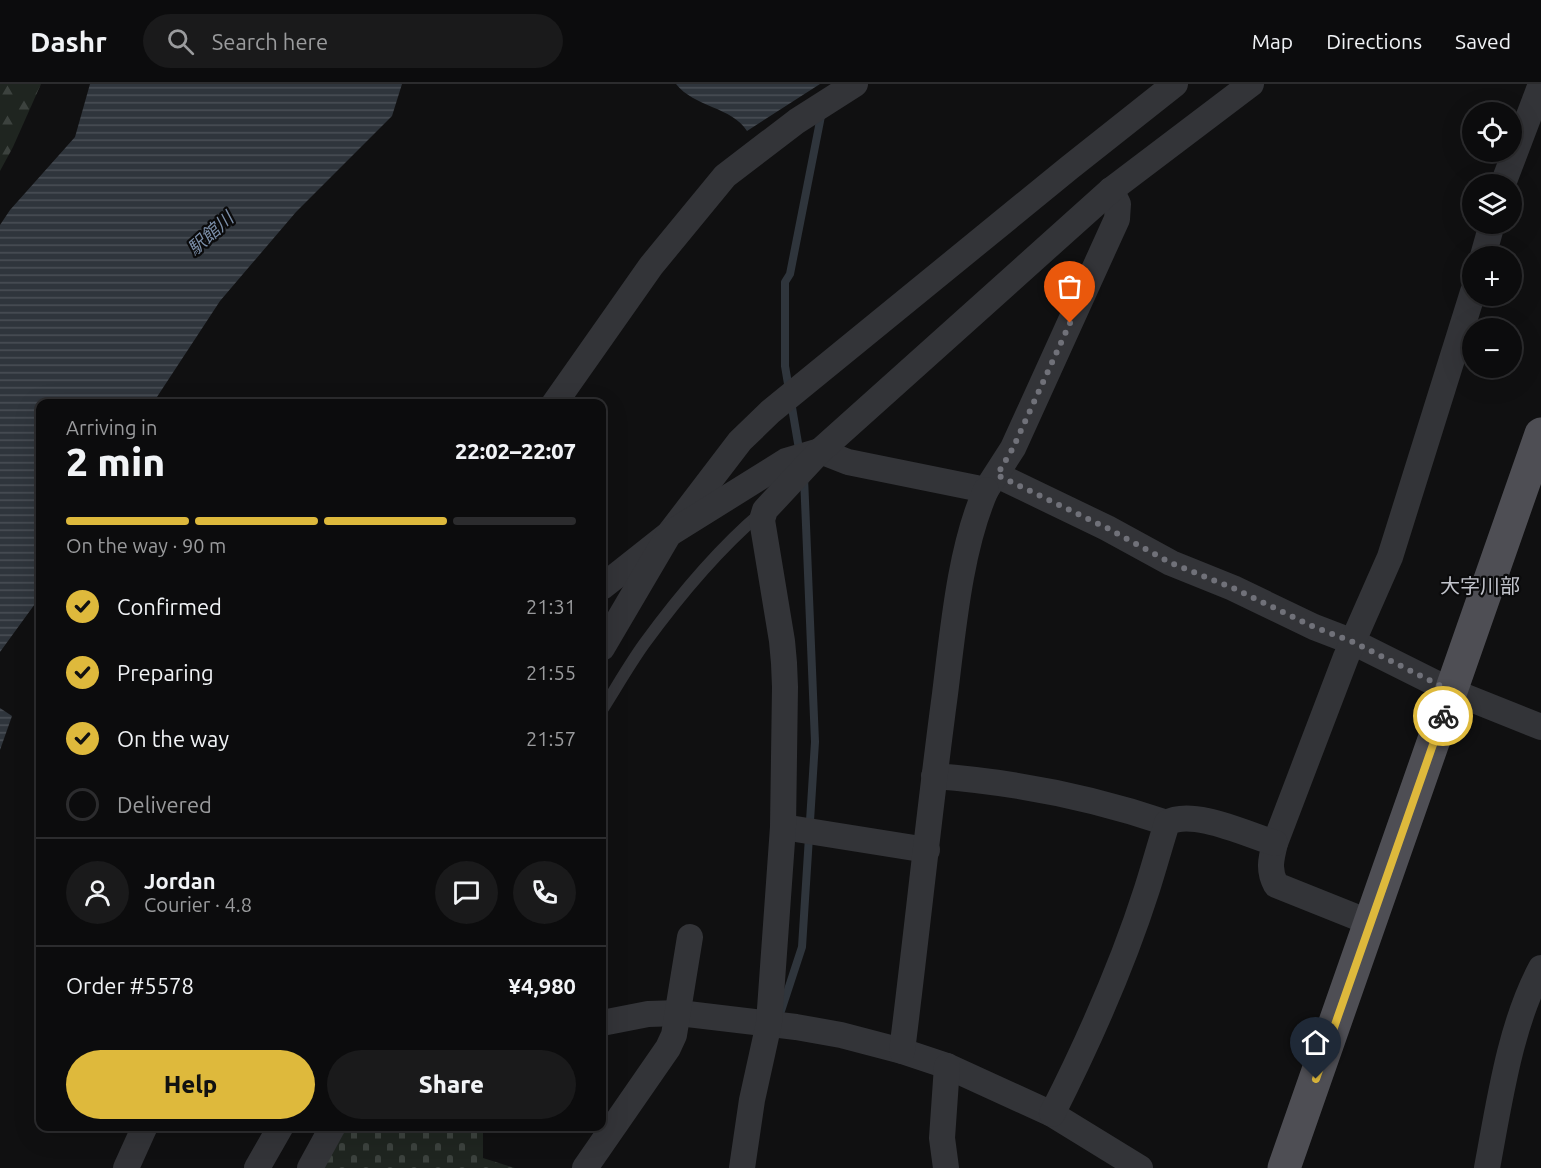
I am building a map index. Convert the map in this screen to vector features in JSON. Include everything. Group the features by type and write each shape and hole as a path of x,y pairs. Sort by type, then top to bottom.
{"main road":[{"path":"1284,1168 1541,434"}],"street":[{"path":"558,399 651,266 724,176 797,121 855,84"},
{"path":"606,641 669,534 740,441 770,412 1059,175 1175,84"},
{"path":"742,1168 752,1100 769,1023 783,827 784,671 782,641 762,520 765,510 820,451 1111,190 1251,84"},
{"path":"1507,174 1541,84"},
{"path":"902,1051 934,776 959,596 972,526 992,482 1013,448 1117,219 1118,204 1111,190"},
{"path":"1371,923 1276,885 1270,875 1270,864 1275,843 1353,642 1390,557 1468,306"},
{"path":"606,583 669,534 786,461 820,451 848,462 992,482 1107,528 1171,563 1353,642 1451,691 1541,727"},
{"path":"934,776 988,780 1072,795 1126,809 1167,824"},
{"path":"1052,1113 1109,992 1147,890 1167,824 1174,819 1199,819 1275,843"},
{"path":"783,827 927,850"},
{"path":"585,1168 668,1048 674,1035 690,937"},
{"path":"1487,1168 1499,1103 1522,1010 1529,989 1541,968"},
{"path":"606,1022 648,1014 679,1013 769,1023 841,1035 902,1051 946,1066 1052,1113 1140,1168"},
{"path":"946,1066 942,1138 946,1168"},
{"path":"126,1168 143,1131"},
{"path":"257,1168 278,1131"},
{"path":"310,1168 330,1131"}],"lane":[{"path":"606,704 643,646 674,604 720,550 765,510"}],"green space":[{"path":"0,84 41,84 0,171"},
{"path":"338,1131 483,1131 483,1158 515,1168 317,1168"}],"water":[{"name":"駅館川","path":"90,84 402,84 392,116 296,212 220,301 156,399 36,399 36,602 0,652 0,225 10,210 75,137"},
{"path":"676,84 820,84 747,131 732,117 693,98"},
{"path":"0,708 12,716 0,750"}],"waterway":[{"path":"800,455 785,366 785,282 790,274 822,111"},
{"path":"780,1014 802,947 815,742 804,477"}],"way so far":[{"path":"1070,323 1013,448 997,475 1107,528 1151,554 1233,588 1314,627 1353,642 1451,691 1443,716"}],"district":[{"name":"大字川部","path":"1480,585"}],"route":[{"path":"1316,1079 1443,716"}]}
